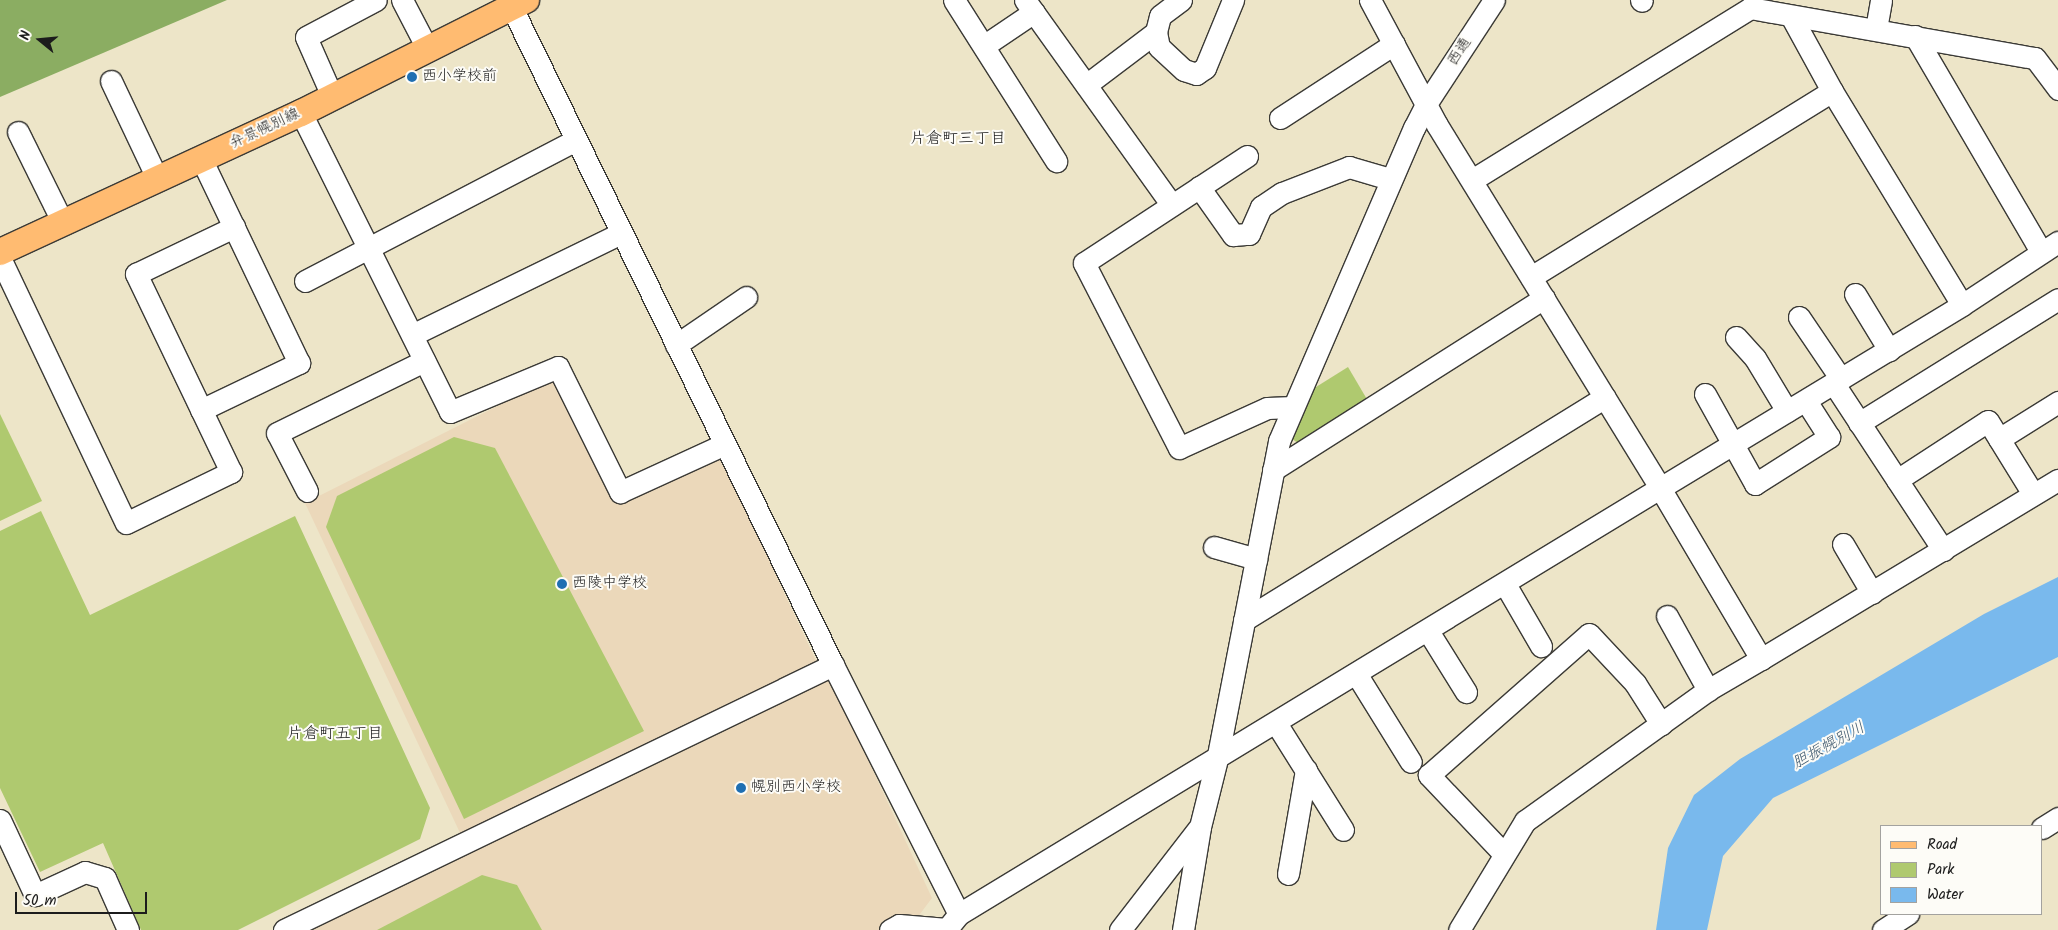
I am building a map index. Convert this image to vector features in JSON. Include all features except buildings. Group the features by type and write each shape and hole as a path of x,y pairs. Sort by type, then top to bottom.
{"main road":[{"name":"弁景幌別線","path":"0,252 301,113 427,48 519,4"}],"street":[{"path":"332,96 306,37 376,0"},
{"path":"402,0 427,48"},
{"path":"954,0 985,45 1056,161"},
{"path":"1181,0 1160,16 1156,32 1159,47 1184,70 1196,74 1205,68 1233,0"},
{"path":"1370,0 1426,104 1660,488 1761,659"},
{"name":"西通","path":"1183,930 1200,827 1218,755 1279,441 1390,179 1426,104 1494,0"},
{"path":"1876,29 1881,0"},
{"path":"519,4 576,140 833,665 951,924"},
{"path":"985,45 1030,6 1172,205"},
{"path":"1472,180 1750,8 2035,58 2058,89"},
{"path":"1791,16 1832,91 1962,305"},
{"path":"1086,85 1156,32"},
{"path":"890,930 898,925 951,924 1218,755 1357,675 1732,444 1838,382 1962,305 2050,247 1915,36"},
{"path":"1280,118 1394,44"},
{"path":"112,81 158,178"},
{"path":"1531,277 1832,91"},
{"path":"301,113 450,412 558,368 620,492 725,444"},
{"path":"18,132 63,223"},
{"path":"305,281 368,246 576,140"},
{"path":"1247,156 1084,263 1179,448 1267,408 1292,407"},
{"path":"201,158 299,363 201,410"},
{"path":"1199,187 1233,235 1249,234 1262,207 1282,193 1349,166 1390,179"},
{"path":"0,258 126,523 231,472 136,274 234,227"},
{"path":"412,335 622,233"},
{"path":"1855,294 1889,350"},
{"path":"676,345 746,297"},
{"path":"1273,470 1544,298"},
{"path":"1860,423 2058,299"},
{"path":"1799,317 1860,423 1943,550"},
{"path":"1736,337 1756,358 1787,411"},
{"path":"307,491 277,433 424,361"},
{"path":"1705,394 1755,484 1829,437 1806,401"},
{"path":"1244,620 1604,397"},
{"path":"1999,439 2058,402"},
{"path":"1897,480 1988,421 2033,494"},
{"path":"1459,930 1503,853 1526,821 1708,690 2058,480"},
{"path":"1843,544 1872,593"},
{"path":"1214,547 1256,559"},
{"path":"1505,584 1541,646"},
{"path":"1667,616 1708,690"},
{"path":"1428,631 1466,692"},
{"path":"1503,853 1429,775 1589,634 1635,683 1661,724"},
{"path":"284,930 833,665"},
{"path":"1357,675 1411,762"},
{"path":"1276,723 1343,830"},
{"path":"1288,874 1306,770"},
{"path":"2043,827 2058,818"},
{"path":"0,820 35,895 85,872 105,878 128,930"},
{"path":"1120,930 1200,827"},
{"path":"1883,930 1906,915"}],"shaded area":[{"name":"西陵中学校","path":"553,378 620,505 719,453 817,663 461,835 305,503"},
{"name":"幌別西小学校","path":"830,678 932,898 908,930 307,930"}],"green space":[{"path":"0,0 227,0 0,97"},
{"path":"1348,367 1368,401 1298,443 1292,439 1308,392"},
{"path":"0,414 42,501 0,521"},
{"path":"454,437 495,448 644,731 464,819 326,527 337,496"},
{"path":"41,511 90,615 295,516 430,808 420,839 238,930 141,930 103,843 40,872 0,788 0,531"},
{"path":"482,875 517,885 542,930 377,930"}],"water":[{"name":"胆振幌別川","path":"2058,577 2058,657 1773,798 1723,856 1707,930 1656,930 1668,848 1694,795 1740,759 1984,614"}],"place":[{"name":"西小学校前","path":"412,77"},
{"name":"西陵中学校","path":"562,584"},
{"name":"幌別西小学校","path":"741,788"}],"district":[{"name":"片倉町三丁目","path":"958,139"},
{"name":"片倉町五丁目","path":"335,734"}]}
